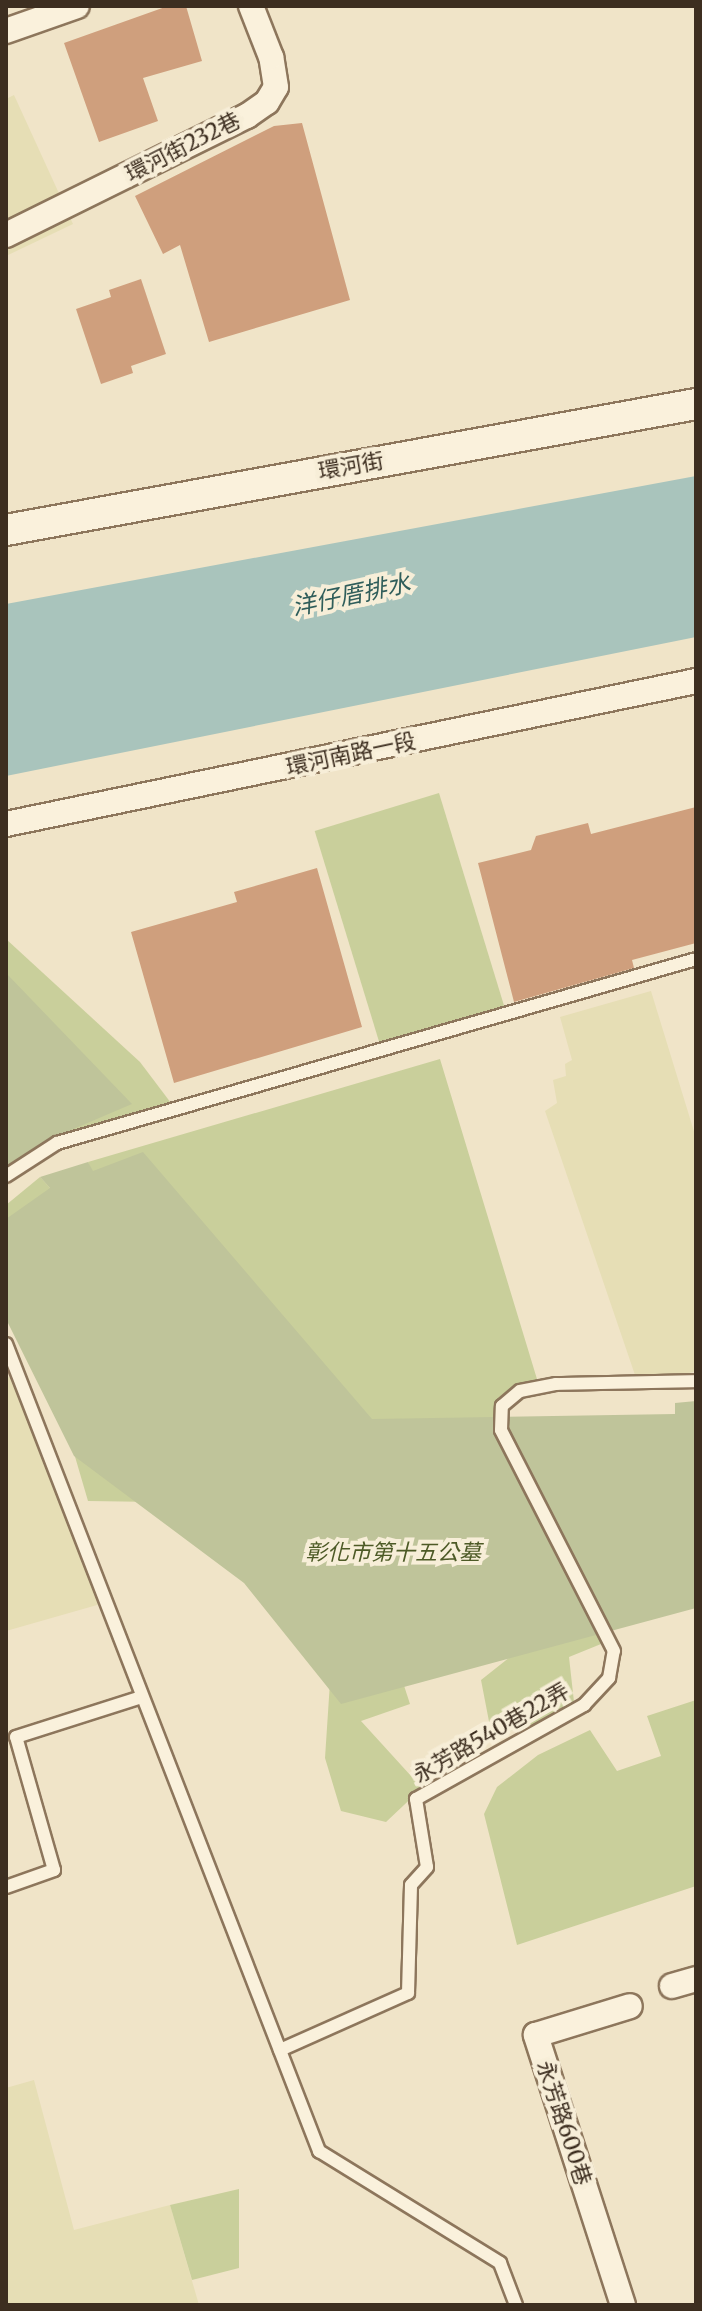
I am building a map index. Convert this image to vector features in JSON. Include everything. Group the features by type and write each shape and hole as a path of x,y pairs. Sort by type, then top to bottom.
{"street":[{"path":"6,31 77,6"},
{"name":"環河街232巷","path":"6,235 247,116 267,102 276,87 271,57 251,6"},
{"name":"環河街","path":"6,530 696,404"},
{"name":"環河南路一段","path":"6,824 696,681"},
{"path":"672,1986 696,1979"},
{"name":"永芳路600巷","path":"623,2305 536,2035 630,2006"}],"lane":[{"path":"6,1176 57,1143 696,959"},
{"path":"6,1344 13,1354 141,1697 319,2151 500,2263 516,2305"},
{"name":"永芳路540巷22弄","path":"280,2050 408,1993 411,1885 427,1867 416,1799 584,1705 609,1678 614,1651 501,1430 502,1406 520,1391 556,1384 696,1381"},
{"path":"6,1887 54,1870 16,1737 141,1697"}],"shaded area":[{"path":"14,95 73,224 6,256 6,99"},
{"path":"651,991 696,1138 696,1371 676,1377 635,1375 545,1111 557,1103 553,1080 566,1076 565,1064 572,1060 560,1017"},
{"path":"23,1374 104,1603 6,1631 6,1378"},
{"path":"34,2080 74,2230 170,2205 199,2305 6,2305 6,2088"}],"green space":[{"path":"439,793 505,1009 381,1047 315,831"},
{"path":"6,939 140,1062 174,1107 77,1140 42,1093 6,1028"},
{"path":"6,973 132,1104 71,1130 77,1140 6,1184"},
{"path":"440,1059 540,1389 502,1404 497,1420 594,1609 601,1644 569,1657 574,1702 558,1716 492,1737 481,1680 515,1653 396,1661 410,1704 361,1721 422,1788 386,1822 341,1811 325,1758 330,1682 302,1606 157,1502 88,1501 59,1402 6,1297 6,1205 40,1177 85,1226 108,1212 88,1162"},
{"name":"彰化市第十五公墓","path":"143,1152 372,1419 675,1414 675,1403 696,1401 696,1608 341,1704 244,1583 74,1456 6,1319 6,1219 50,1188 40,1177 88,1162 93,1171"},
{"path":"696,1700 696,1886 517,1945 484,1814 497,1787 538,1755 590,1730 617,1771 661,1756 647,1716"},
{"path":"239,2189 239,2268 192,2280 170,2205"}],"water":[{"name":"洋仔厝排水","path":"696,476 696,637 6,776 6,604"}],"building":[{"path":"168,6 186,6 202,61 143,78 158,121 99,142 64,43"},
{"path":"302,123 350,300 209,342 180,245 163,254 135,196 274,126"},
{"path":"141,279 166,354 131,366 133,373 101,384 76,309 111,297 109,290"},
{"path":"696,807 696,943 632,960 634,968 514,1002 478,863 531,850 536,836 588,823 591,834"},
{"path":"317,868 362,1027 174,1083 131,932 237,902 234,892"}]}
